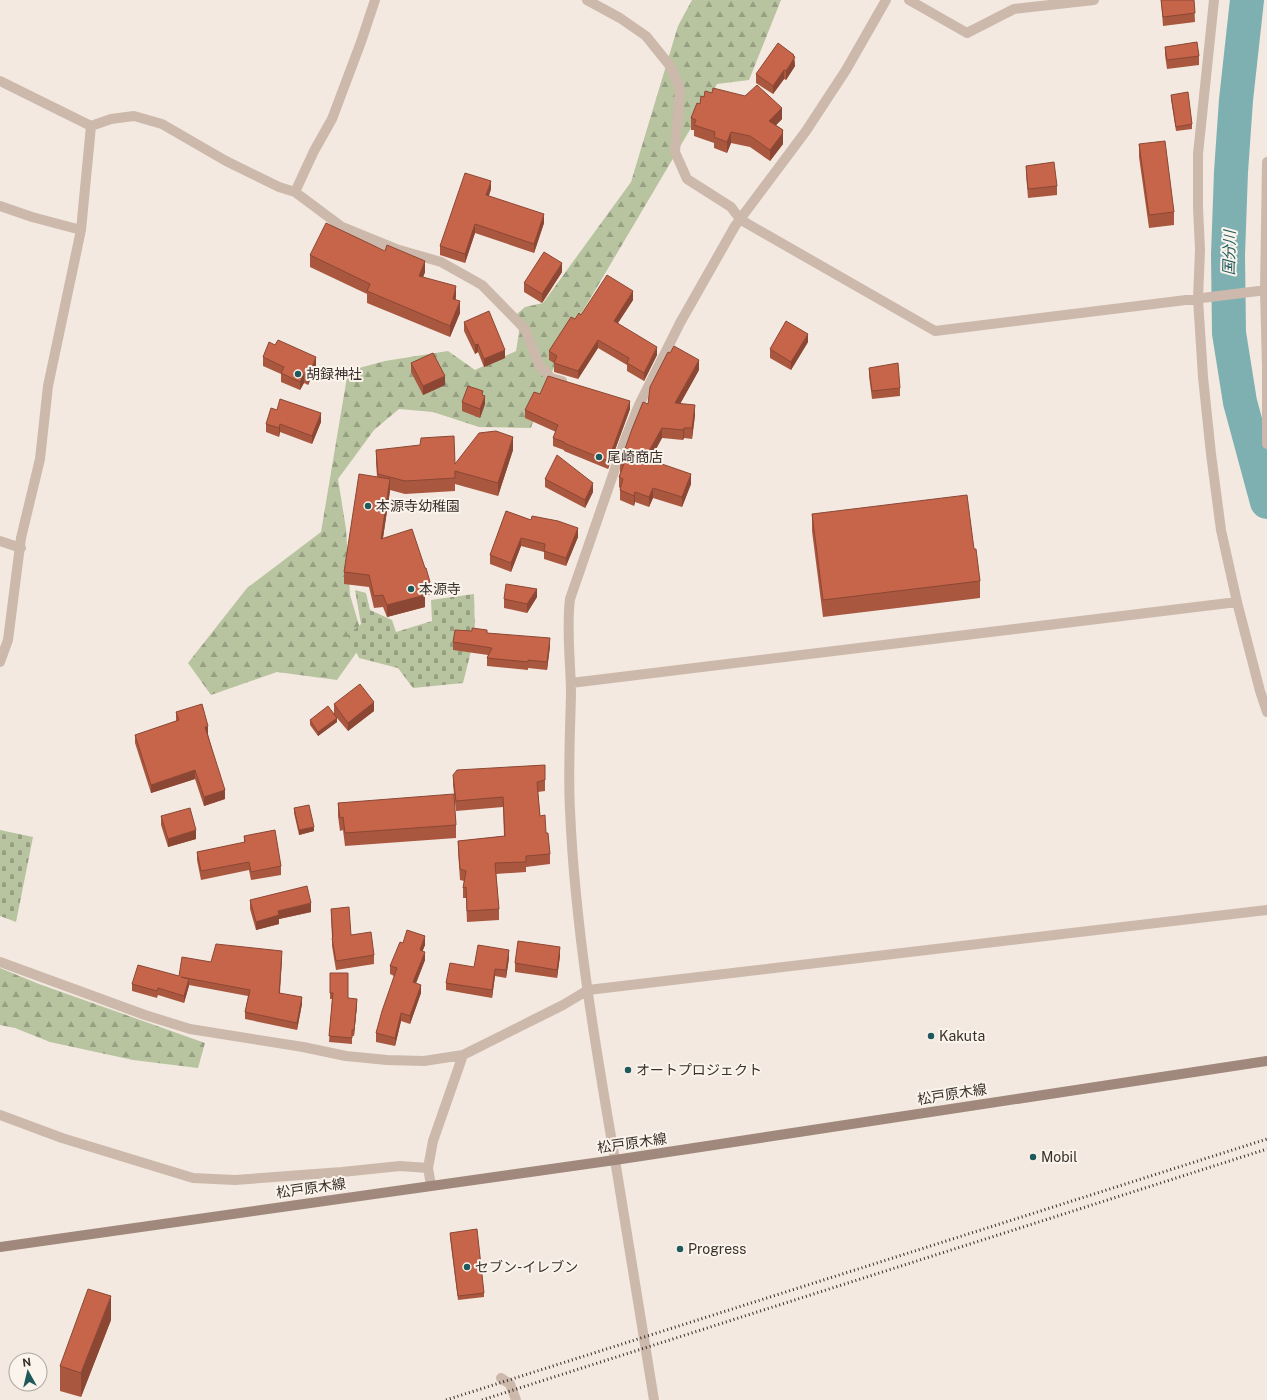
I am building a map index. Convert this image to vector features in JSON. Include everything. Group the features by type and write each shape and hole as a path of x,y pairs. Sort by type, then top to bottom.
{"main road":[{"name":"松戸原木線","path":"0,1247 615,1160 1267,1061"}],"street":[{"path":"295,192 314,151 332,119 375,0"},
{"path":"587,0 620,18 646,36 671,68 680,90 675,152 688,179 731,207 740,219 786,247 935,330 1210,298 1266,290"},
{"path":"654,1400 596,1053 575,884 570,808 571,683 568,614 570,599 626,437 635,404 735,226 806,131 838,83 886,0"},
{"path":"909,0 967,33 1014,9 1094,0"},
{"path":"1214,0 1198,154 1200,250 1198,299 1213,469 1221,530 1237,602 1260,691 1267,712"},
{"path":"0,82 91,126 111,119 134,116 162,124 226,161 279,187 295,192 342,226 396,249 441,262 482,285 525,329 539,365 552,378 573,384"},
{"path":"0,662 8,640 21,548 21,538 40,459 49,379 81,230 91,126"},
{"path":"1267,162 1267,444"},
{"path":"0,206 32,217 81,230"},
{"path":"0,542 21,548"},
{"path":"571,683 1237,602"},
{"path":"0,962 146,1015 190,1029 302,1047 346,1056 386,1060 424,1061 463,1056 563,1005 588,990 1267,910"},
{"path":"431,1185 428,1168 433,1141 463,1056"},
{"path":"0,1115 62,1138 194,1178 235,1180 400,1166 428,1168"},
{"path":"501,1378 510,1384 516,1400"}],"green space":[{"path":"692,0 781,0 749,80 717,84 571,331 543,391 531,428 479,427 433,412 399,409 374,430 338,479 346,529 350,595 364,642 337,680 277,672 211,695 188,663 247,588 321,532 348,371 385,361 448,351 475,370 516,351 519,332 517,314 525,307 543,303 631,182 678,26"},
{"path":"355,590 366,593 370,610 392,620 396,632 432,621 431,600 474,594 475,635 463,683 413,688 398,668 359,658 348,635 361,624"},
{"path":"0,830 33,837 16,922 0,916"},
{"path":"0,968 39,984 205,1043 198,1068 133,1060 50,1042 15,1028 0,1025"}],"building":[{"path":"1161,0 1194,0 1195,13 1163,17"},
{"path":"1197,42 1199,56 1167,60 1165,47"},
{"path":"778,43 795,57 786,71 784,70 773,86 756,74"},
{"path":"757,85 782,108 769,121 783,130 783,133 770,150 750,136 731,132 727,142 714,137 715,132 694,125 696,120 691,118 697,103 700,104 701,96 704,97 705,91 712,93 713,88 745,96"},
{"path":"1188,92 1192,124 1176,127 1171,95"},
{"path":"1165,141 1174,212 1149,215 1139,144"},
{"path":"1054,162 1057,186 1028,189 1026,166"},
{"path":"465,173 491,181 486,195 544,214 534,244 475,224 465,254 440,246"},
{"path":"326,223 385,251 387,245 425,261 419,276 456,286 453,299 460,301 450,326 367,291 370,284 310,255"},
{"path":"544,252 562,263 542,294 524,283"},
{"path":"607,275 633,291 614,321 657,347 644,373 627,363 629,358 598,340 578,371 554,363 557,356 549,351 571,317 575,319 579,313 581,315"},
{"path":"489,311 505,350 484,359 478,344 475,345 464,322"},
{"path":"786,321 808,334 791,362 770,349"},
{"path":"278,340 316,357 308,376 304,374 300,382 281,373 284,367 263,357 269,342 275,345"},
{"path":"674,346 699,360 675,403 695,405 692,428 684,428 683,430 662,428 649,451 662,455 659,463 691,474 682,497 653,488 649,497 635,492 634,496 620,490 623,479 619,477 624,464 620,463 643,402 648,404 650,387 668,352 670,353"},
{"path":"433,353 445,376 423,386 411,363"},
{"path":"898,363 900,388 872,391 869,368"},
{"path":"548,376 630,401 608,461 553,438 558,425 525,410 534,392 540,394"},
{"path":"468,386 483,391 482,395 485,396 480,409 462,402"},
{"path":"280,399 321,413 312,436 280,424 279,428 266,424 271,408 277,410"},
{"path":"496,431 513,437 498,483 455,471 455,478 405,481 378,474 376,450 420,445 421,438 454,436 455,464 479,433"},
{"path":"557,455 593,483 585,500 545,479"},
{"path":"359,474 390,479 381,539 412,529 430,582 424,585 425,595 387,605 383,595 374,596 369,575 344,572"},
{"path":"967,495 980,581 823,600 812,514"},
{"path":"506,511 531,520 532,516 558,521 578,528 566,558 544,551 545,544 521,538 511,563 490,555"},
{"path":"506,584 537,589 527,604 504,599"},
{"path":"472,628 487,630 487,633 550,638 547,662 528,660 528,662 487,658 492,648 453,642 455,630 472,631"},
{"path":"360,684 374,702 348,723 334,704"},
{"path":"202,704 208,726 205,727 225,790 204,797 195,770 151,785 135,735 179,720 176,712"},
{"path":"328,706 337,718 318,732 310,720"},
{"path":"545,765 545,780 537,782 540,816 545,815 546,833 548,833 550,854 526,856 526,862 495,863 499,909 467,911 466,887 463,888 466,871 460,869 458,841 505,836 503,797 456,801 453,775 457,770"},
{"path":"454,794 456,825 345,833 343,817 340,818 338,803"},
{"path":"309,805 314,827 299,830 294,808"},
{"path":"190,808 196,830 168,839 161,816"},
{"path":"275,830 281,866 251,872 249,862 201,871 197,852 245,842 244,836"},
{"path":"307,886 311,903 278,911 279,915 256,922 250,900"},
{"path":"349,907 351,935 371,932 374,955 336,961 332,938 331,909"},
{"path":"407,930 425,936 420,950 425,952 413,982 421,985 410,1016 401,1013 395,1038 376,1033 397,968 390,966 400,942 403,943"},
{"path":"518,941 560,947 557,970 515,963"},
{"path":"216,944 282,951 279,993 302,997 297,1023 245,1012 250,990 181,977 189,979 184,996 158,988 157,991 132,984 138,965 179,976 182,957 211,962"},
{"path":"478,945 509,950 506,970 495,969 492,990 446,983 450,963 474,967"},
{"path":"330,973 348,973 348,998 357,999 352,1038 329,1036 333,993 330,993"},
{"name":"セブン-イレブン","path":"477,1229 484,1293 458,1296 450,1233"},
{"path":"88,1289 111,1296 81,1373 60,1366"}],"waterway":[{"name":"国分川","path":"1247,0 1236,100 1231,172 1228,255 1229,333 1240,402 1267,502"}],"railway":[{"path":"446,1400 1267,1139"},
{"path":"482,1400 1267,1149"}],"place":[{"name":"胡録神社","path":"298,374"},
{"name":"尾崎商店","path":"599,457"},
{"name":"本源寺幼稚園","path":"368,506"},
{"name":"本源寺","path":"411,589"},
{"name":"Kakuta","path":"931,1036"},
{"name":"オートプロジェクト","path":"628,1070"},
{"name":"Mobil","path":"1033,1157"},
{"name":"Progress","path":"680,1249"},
{"name":"セブン-イレブン","path":"467,1267"}]}
